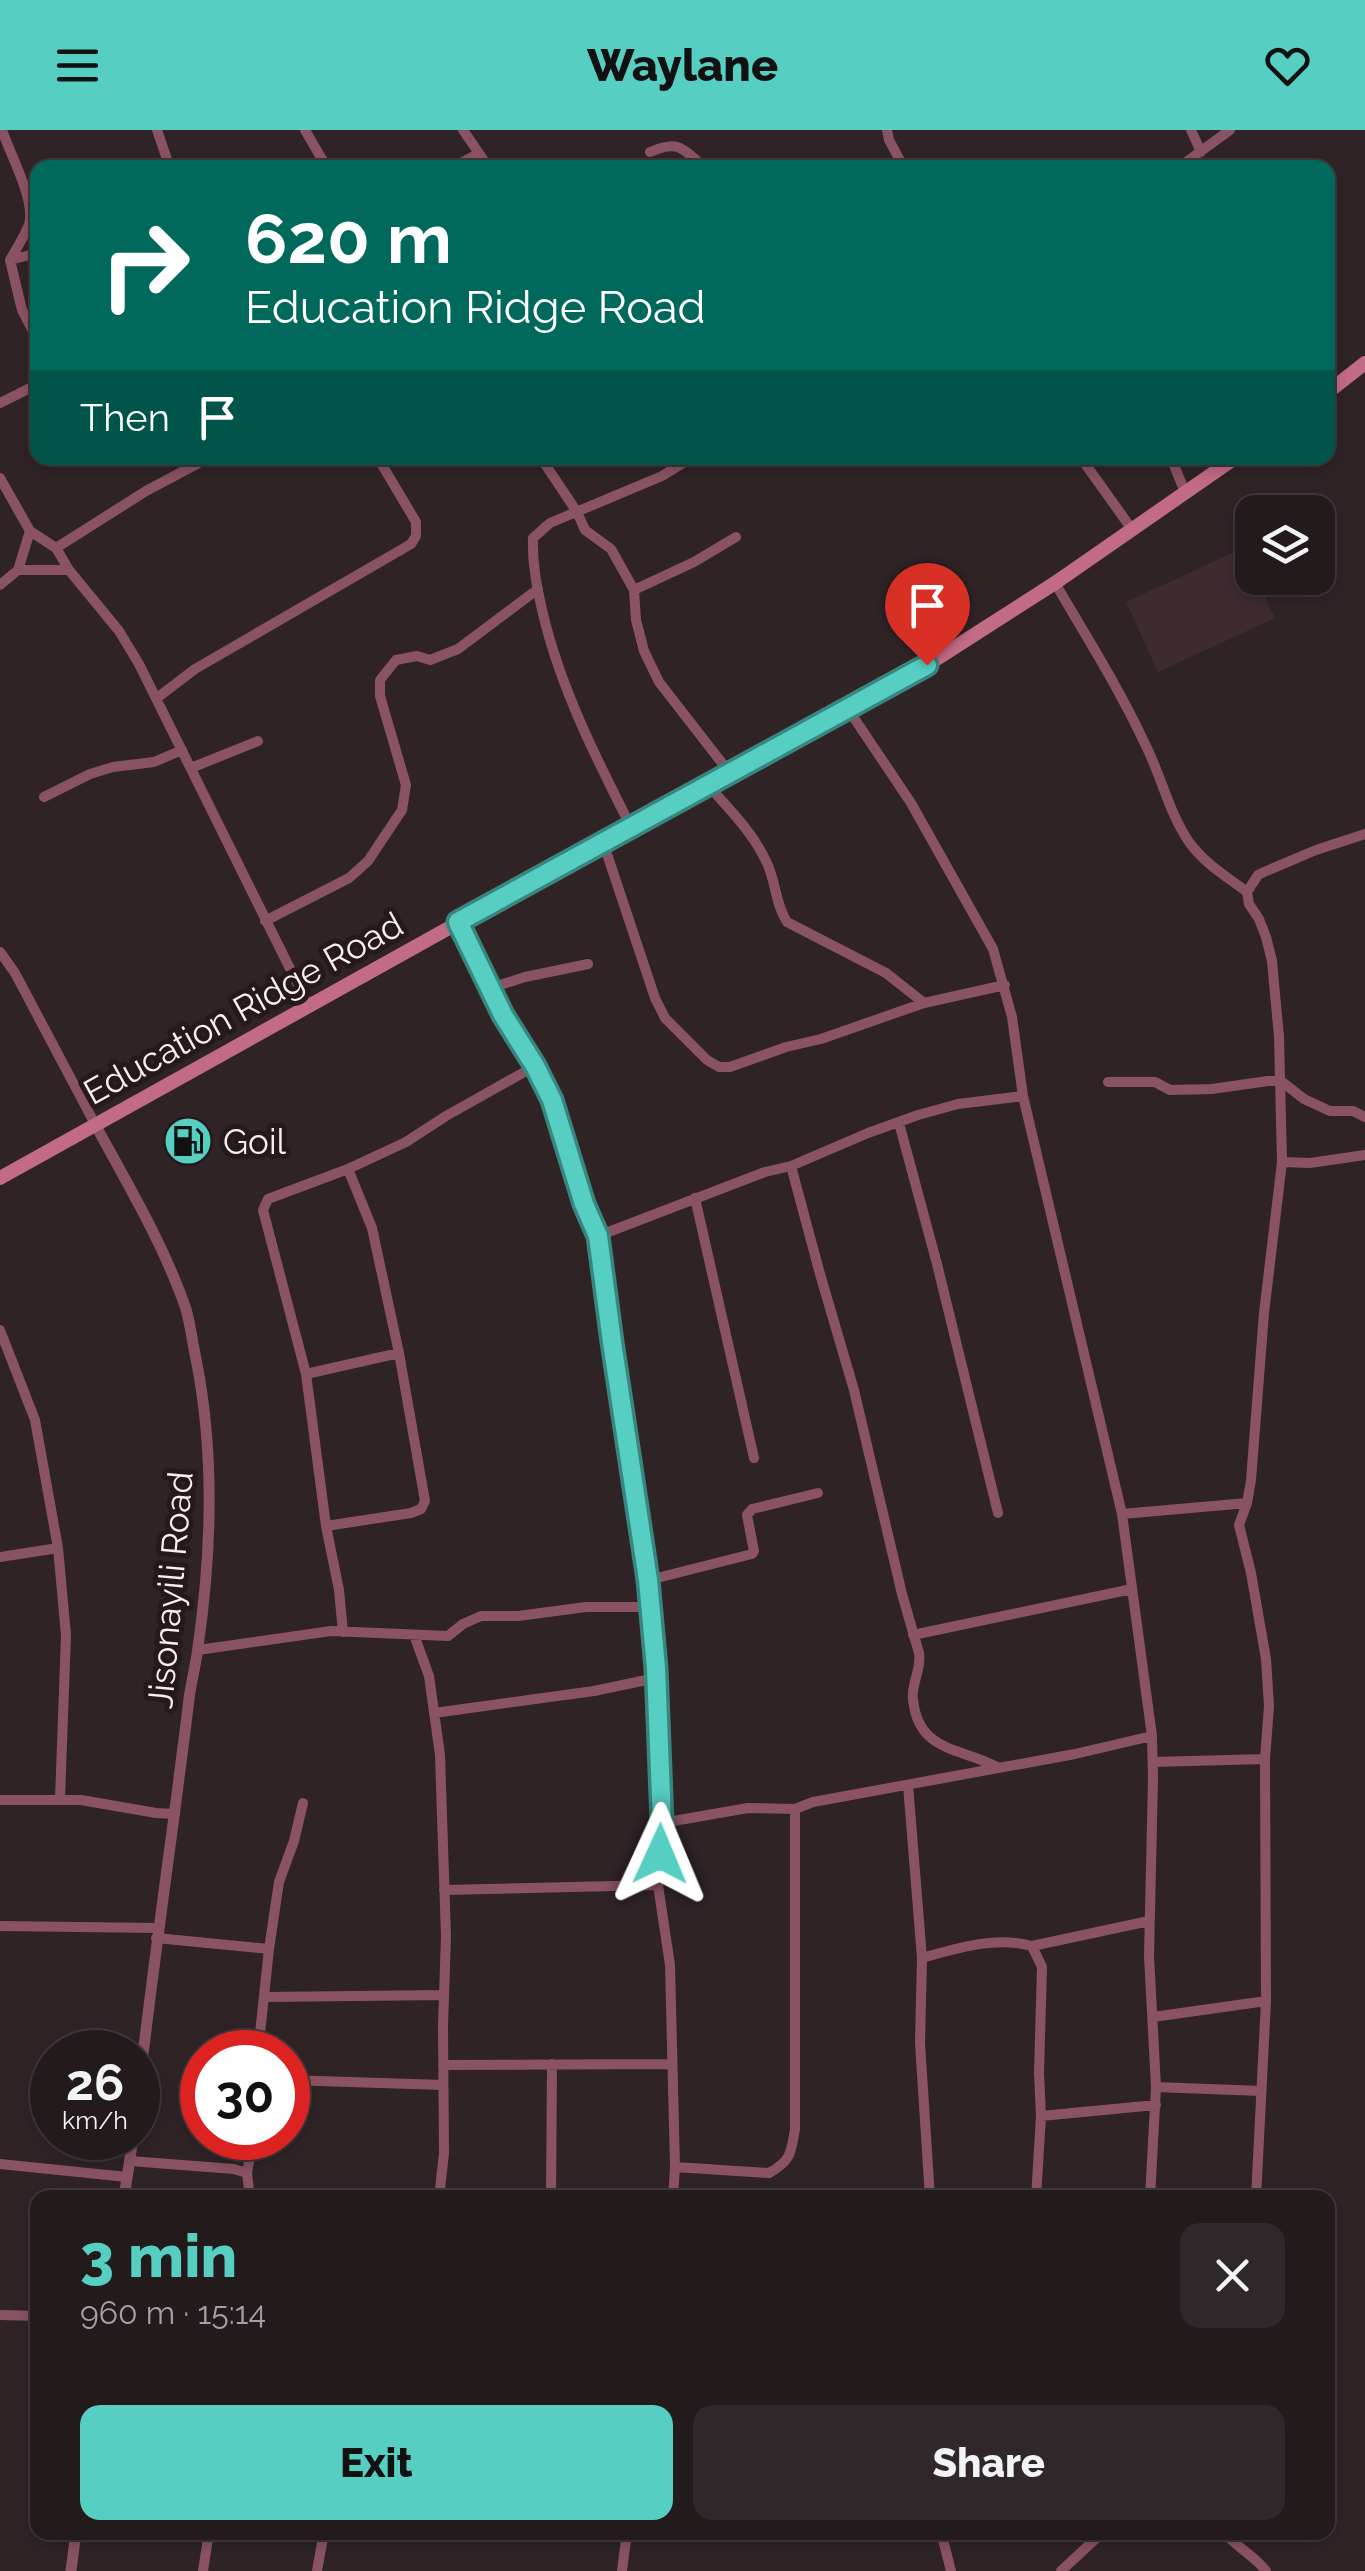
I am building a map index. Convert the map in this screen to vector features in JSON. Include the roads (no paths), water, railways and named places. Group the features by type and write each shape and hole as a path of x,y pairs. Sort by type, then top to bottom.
{"main road":[{"path":"1335,387 1365,363"},
{"name":"Education Ridge Road","path":"0,1178 927,665 1055,583 1225,465"}],"street":[{"path":"2,130 30,208 29,222 10,260 22,310 30,326"},
{"path":"157,130 167,160"},
{"path":"306,130 323,160"},
{"path":"463,130 483,160"},
{"path":"887,130 900,160"},
{"path":"1191,130 1201,152"},
{"path":"1190,160 1230,130"},
{"path":"650,152 669,144 695,160"},
{"path":"467,160 478,154"},
{"path":"10,260 30,255"},
{"path":"0,403 30,388"},
{"path":"56,548 195,465"},
{"path":"157,698 196,668 411,544 416,536 416,522 382,465"},
{"path":"546,465 578,512 585,530 611,549 634,590 644,651 659,682 728,772"},
{"path":"631,827 582,730 550,644 532,556 534,538 550,523 680,465"},
{"path":"1086,465 1131,528"},
{"path":"1174,465 1185,492"},
{"path":"0,478 30,531 56,548 119,631 157,698 308,1005"},
{"path":"0,584 18,570 30,531"},
{"path":"634,590 694,562 736,536"},
{"path":"18,570 70,570"},
{"path":"1055,583 1120,694 1188,840 1206,862 1247,892 1272,960 1281,1081 1282,1162 1264,1313 1252,1480 1239,1525 1252,1573 1266,1659 1268,1706 1266,2001 1256,2190"},
{"path":"265,921 349,878 368,862 402,810 406,785 380,696 380,680 396,660 417,656 430,660 458,649 538,589"},
{"path":"848,709 911,803 993,950 1005,985 1023,1096 1122,1514 1152,1736 1149,1956 1156,2105 1151,2190"},
{"path":"190,768 258,740"},
{"path":"44,797 90,774 154,762 182,750"},
{"path":"707,784 752,836 768,864 787,922 886,973 924,1003"},
{"path":"1235,882 1365,834"},
{"path":"603,842 665,1018 706,1060 719,1067 741,1065 924,1003 1005,985"},
{"path":"1247,892 1258,875"},
{"path":"458,922 503,1015 552,1100 584,1204 598,1236 651,1607 662,1822 658,1885 670,1965 673,2190"},
{"name":"Jisonayili Road","path":"0,952 15,973 152,1229 186,1311 202,1386 210,1467 206,1570 146,2030"},
{"path":"490,988 526,976 588,964"},
{"path":"342,1632 340,1590 326,1526 306,1374 263,1210 268,1199 406,1142 535,1066"},
{"path":"1108,1082 1155,1082 1170,1090 1281,1081 1304,1099 1330,1111 1354,1111 1365,1117"},
{"path":"598,1236 765,1172 792,1166 898,1122 958,1104 1023,1096"},
{"path":"898,1122 998,1513"},
{"path":"1282,1162 1310,1163 1365,1155"},
{"path":"792,1166 854,1390 921,1663 912,1695 920,1726 943,1746 999,1768"},
{"path":"326,1526 411,1513 425,1501 372,1228 348,1169"},
{"path":"695,1198 754,1458"},
{"path":"0,1330 35,1420 58,1548 66,1635 60,1800"},
{"path":"306,1374 399,1353"},
{"path":"648,1580 752,1554 747,1515 752,1509 818,1493"},
{"path":"1122,1514 1247,1503"},
{"path":"0,1557 58,1548"},
{"path":"913,1636 1132,1589"},
{"path":"198,1650 330,1631 448,1636 481,1616 518,1616 586,1607 651,1607"},
{"path":"414,1636 429,1676 440,1755 446,1936 444,2153 440,2190"},
{"path":"434,1713 594,1691 656,1678"},
{"path":"662,1822 748,1808 795,1809 813,1802 1152,1736"},
{"path":"1153,1762 1265,1759"},
{"path":"908,1786 922,1958 920,2043 929,2190"},
{"path":"0,1800 81,1800 175,1814"},
{"path":"260,2030 279,1882 302,1803"},
{"path":"675,2167 769,2172 783,2166 790,2155 796,2129 795,1809"},
{"path":"444,1890 658,1885"},
{"path":"922,1958 1000,1941 1032,1946 1149,1922"},
{"path":"0,1926 157,1933 269,1949"},
{"path":"1032,1946 1042,1967 1042,2116 1037,2190"},
{"path":"264,1997 444,1996"},
{"path":"1153,2017 1266,2001"},
{"path":"551,2190 552,2064"},
{"path":"443,2065 672,2064"},
{"path":"310,2081 443,2085"},
{"path":"1156,2087 1261,2091"},
{"path":"1042,2116 1156,2105"},
{"path":"125,2190 130,2160 234,2168 248,2173"},
{"path":"249,2190 250,2160"},
{"path":"0,2164 127,2177"},
{"path":"0,2315 30,2316"},
{"path":"71,2571 75,2540"},
{"path":"204,2571 208,2540"},
{"path":"318,2571 323,2540"},
{"path":"622,2571 626,2540"},
{"path":"943,2540 952,2571"},
{"path":"1061,2571 1094,2540"},
{"path":"1231,2540 1256,2558 1266,2571"}],"place":[{"name":"Goil","path":"188,1141"}]}
